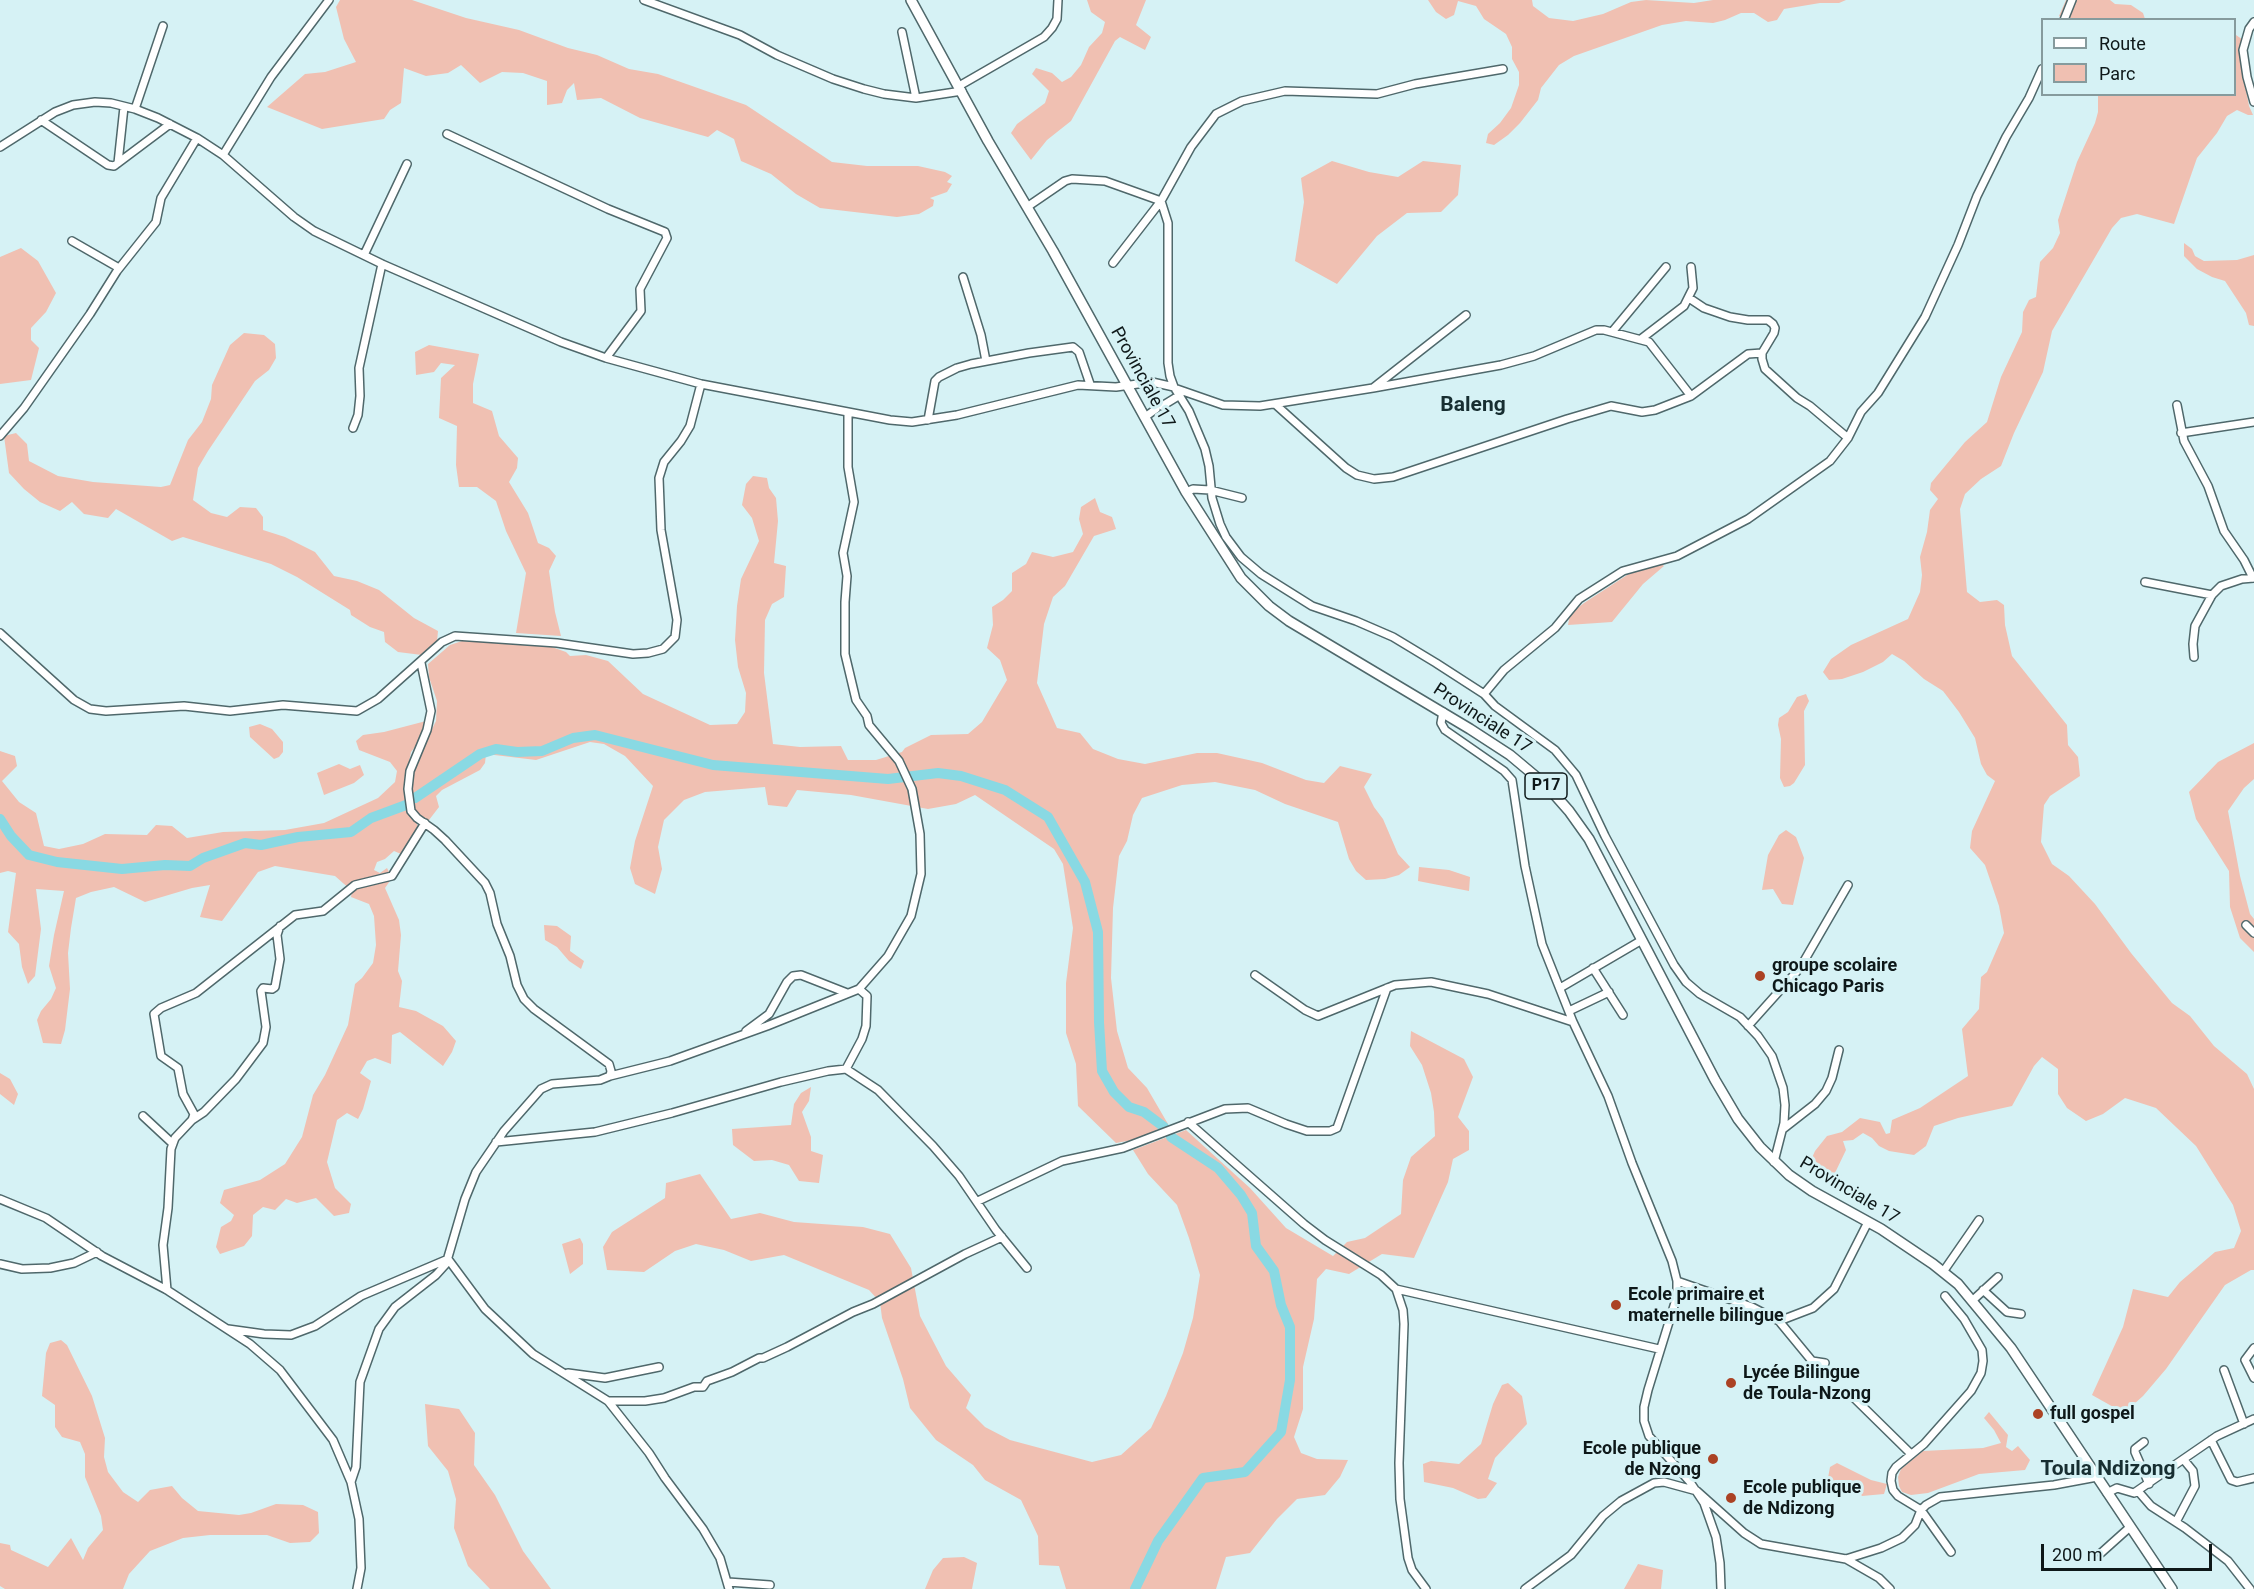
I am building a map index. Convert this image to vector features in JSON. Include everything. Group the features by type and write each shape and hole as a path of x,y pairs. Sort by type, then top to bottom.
{"main road":[{"name":"Provinciale 17","path":"911,0 1186,492 1241,578 1269,606 1335,650 1443,712 1523,766 1547,786 1569,811 1597,853 1725,1100 1760,1147 1774,1162 1812,1191 1868,1221 1943,1272 1973,1300 2011,1348 2172,1589"}],"street":[{"path":"223,155 271,77 329,0"},
{"path":"644,0 740,35 777,55 833,79 884,94 916,98 961,88 1044,37 1057,19 1058,0"},
{"path":"2065,18 2072,0"},
{"path":"2254,22 2249,29 2243,50 2254,102"},
{"path":"135,109 163,26"},
{"path":"902,32 916,98"},
{"path":"1113,262 1161,201 1191,147 1216,114 1242,101 1285,91 1377,94 1415,84 1503,69"},
{"path":"1484,694 1504,670 1555,628 1579,598 1623,571 1677,556 1748,519 1830,461 1848,438 1861,412 1878,393 1925,317 1958,245 1977,196 2041,73"},
{"path":"0,147 41,120 73,105 94,102 135,109 197,138 223,155 314,231 382,264 561,342 606,358 701,384 890,420 912,422 928,420 985,408 1059,388 1090,384 1105,387 1128,387 1136,383 1152,382 1223,405 1260,406 1501,365 1534,356 1596,330 1649,342 1691,396"},
{"path":"118,163 124,107"},
{"path":"41,120 108,165 114,166 170,124"},
{"path":"447,134 608,209 665,232 667,238 640,290 641,311 606,358"},
{"path":"0,436 24,408 90,314 119,268 156,222 161,198 197,138"},
{"path":"364,255 407,164"},
{"path":"1027,207 1065,181 1072,179 1105,181 1161,201"},
{"path":"1161,201 1168,224 1168,363 1177,391 1196,426 1205,449 1209,466 1210,490 1220,524 1234,549 1247,564 1312,606 1356,621 1393,638 1484,694 1495,706 1555,750 1566,762 1576,775 1600,827 1674,965 1700,994 1740,1017 1758,1036 1772,1056 1783,1089 1785,1105 1783,1129 1774,1162"},
{"path":"72,241 119,268"},
{"path":"353,428 359,406 360,368 382,264"},
{"path":"1612,332 1666,267"},
{"path":"1641,339 1684,306 1693,288 1690,267"},
{"path":"963,277 986,361"},
{"path":"1689,298 1704,308 1730,317 1768,320 1775,328 1762,353 1765,369 1797,398 1848,438"},
{"path":"1373,388 1466,315"},
{"path":"928,420 933,387 939,377 957,368 986,361 1072,347 1078,352 1090,384"},
{"path":"1275,404 1346,468 1357,475 1374,478 1393,477 1567,418 1611,406 1642,412 1655,410 1691,396 1748,354 1762,353"},
{"path":"0,633 74,700 90,709 106,711 183,706 230,711 283,705 357,711 378,699 442,642 454,636 556,643 633,654 648,653 670,644 677,632 677,620 661,530 659,478 664,462 690,426 701,384"},
{"path":"1145,417 1177,391"},
{"path":"2177,405 2181,433 2208,486 2224,531 2254,578 2242,579 2221,586 2212,595 2195,626 2194,657"},
{"path":"351,1482 356,1467 360,1382 379,1329 395,1307 440,1272 448,1258 470,1185 496,1142 528,1102 546,1086 564,1082 600,1080 670,1061 784,1020 860,989 888,956 905,929 919,888 921,858 917,810 912,789 898,761 869,725 867,717 856,700 845,654 847,576 843,553 854,502 848,467 848,413"},
{"path":"2181,433 2254,422"},
{"path":"1186,492 1193,489 1210,490 1242,498"},
{"path":"2145,582 2212,595"},
{"path":"421,663 430,706 430,717 427,730 412,762 408,789 411,811 417,819 465,860 485,883 490,893 497,924 510,956 517,985 524,999 534,1009 609,1064 611,1071 609,1076"},
{"path":"1443,712 1441,723 1453,738 1504,771 1512,780 1542,944 1573,1022 1608,1096 1632,1163 1672,1261 1677,1281 1677,1296 1659,1349 1644,1407 1644,1421 1649,1436 1697,1491 1744,1533 1761,1544 1846,1559 1879,1578 1890,1589"},
{"path":"192,1120 194,1114 183,1094 178,1068 163,1058 158,1049 154,1014 161,1008 195,993 295,915 318,912 328,908 355,885 392,876 424,823"},
{"path":"1748,1026 1800,968 1848,885"},
{"path":"2246,925 2254,933"},
{"path":"167,1290 163,1245 172,1143 192,1120 204,1112 236,1079 263,1043 266,1027 261,991 263,988 275,987 280,952 277,935 280,926"},
{"path":"1560,988 1642,940"},
{"path":"1593,968 1623,1015"},
{"path":"742,1035 769,1014 787,982 793,976 801,975 847,993"},
{"path":"1255,975 1305,1010 1318,1016 1387,988 1409,982 1441,984 1488,994 1573,1022"},
{"path":"978,1201 1062,1161 1122,1148 1225,1108 1239,1107 1257,1111 1286,1125 1307,1131 1319,1132 1337,1128 1387,988"},
{"path":"846,1069 862,1039 866,1026 867,996 860,989"},
{"path":"1569,1011 1609,992"},
{"path":"1783,1129 1799,1118 1826,1091 1839,1050"},
{"path":"496,1142 594,1132 781,1082 846,1069 878,1090 953,1168 1027,1268"},
{"path":"143,1116 172,1143"},
{"path":"1188,1122 1304,1224 1381,1275 1396,1289 1403,1310 1404,1324 1399,1463 1400,1499 1408,1558 1412,1570 1426,1589"},
{"path":"0,1199 46,1218 97,1252 167,1290 228,1329 266,1357 294,1386 333,1440 351,1482 359,1519 361,1568 357,1589"},
{"path":"1943,1272 1979,1220"},
{"path":"1779,1321 1813,1308 1834,1289 1868,1221"},
{"path":"608,1401 645,1401 664,1398 694,1387 703,1387 707,1381 787,1347 1002,1237"},
{"path":"0,1264 22,1269 57,1267 74,1263 97,1252"},
{"path":"228,1329 291,1335 315,1326 362,1296 448,1258"},
{"path":"448,1258 485,1309 533,1354 608,1401 649,1453 703,1529 720,1558 728,1586 770,1585"},
{"path":"1973,1300 1998,1277"},
{"path":"1677,1281 1752,1307 1779,1321 1812,1361 1826,1363"},
{"path":"1396,1289 1659,1349"},
{"path":"1983,1290 2007,1312 2020,1314"},
{"path":"1945,1296 1964,1319 1982,1350 1981,1373 1964,1400 1924,1443 1896,1467 1891,1481 1893,1490 1898,1496 1921,1510 1951,1552"},
{"path":"2254,1348 2245,1360 2254,1378"},
{"path":"563,1372 605,1378 659,1367"},
{"path":"2224,1370 2244,1424"},
{"path":"1851,1395 1910,1453"},
{"path":"2107,1493 2117,1488 2129,1493 2138,1491 2211,1440 2254,1419"},
{"path":"2211,1440 2231,1480 2237,1482 2254,1478"},
{"path":"2144,1442 2135,1452 2149,1484"},
{"path":"2176,1522 2195,1486 2193,1471 2184,1460"},
{"path":"1846,1559 1881,1548 1902,1538 1915,1525 1926,1504 1940,1497 2054,1485 2097,1477"},
{"path":"1525,1589 1571,1555 1603,1516 1637,1491 1664,1482 1697,1491 1709,1515 1716,1537 1721,1589"},
{"path":"2138,1491 2151,1506 2228,1561 2250,1589"},
{"path":"2101,1553 2130,1527"}],"green space":[{"path":"340,0 412,0 466,18 519,30 568,48 597,55 629,69 658,74 746,105 832,162 867,166 918,166 945,172 952,176 947,182 952,184 947,192 930,198 934,200 933,206 919,214 897,217 820,208 796,194 771,174 741,161 734,139 717,130 708,137 640,118 601,98 577,100 574,83 567,90 562,103 547,105 547,81 523,73 502,72 480,83 461,65 448,73 426,76 404,68 401,103 390,110 384,119 322,129 267,107 305,74 325,72 356,62 344,39 336,7"},
{"path":"1087,0 1146,0 1136,25 1151,37 1145,50 1120,37 1115,41 1071,121 1047,140 1031,160 1011,133 1017,124 1045,103 1049,91 1032,74 1036,68 1052,73 1062,82 1071,77 1081,65 1089,47 1102,33 1105,22 1091,12"},
{"path":"1428,0 1532,0 1533,6 1549,18 1573,21 1603,14 1631,2 1646,0 1694,3 1713,0 1846,0 1839,3 1820,3 1784,9 1777,20 1768,22 1754,13 1741,13 1713,23 1686,21 1662,25 1574,56 1559,65 1541,88 1538,100 1520,123 1494,145 1486,143 1488,134 1511,108 1519,85 1519,72 1512,59 1512,47 1506,34 1484,19 1476,6 1458,1 1454,15 1446,19 1436,12"},
{"path":"2066,0 2110,0 2115,4 2131,5 2143,13 2145,18 2061,18 2059,16"},
{"path":"2236,35 2246,42 2242,69 2253,115 2237,110 2227,116 2197,158 2174,224 2137,214 2121,218 2112,228 2052,331 2043,372 2001,466 1981,479 1965,494 1960,509 1967,592 1980,602 1997,600 2004,605 2005,625 2012,656 2067,725 2068,745 2078,757 2080,776 2050,796 2044,805 2041,842 2052,864 2069,876 2095,904 2172,1003 2190,1016 2214,1046 2247,1074 2254,1089 2254,1270 2225,1285 2166,1369 2143,1396 2124,1413 2092,1395 2123,1327 2133,1289 2168,1297 2180,1282 2215,1252 2234,1248 2241,1231 2233,1205 2196,1146 2156,1108 2125,1098 2103,1114 2086,1121 2067,1108 2058,1094 2058,1069 2042,1057 2034,1066 2012,1106 1934,1126 1926,1146 1914,1155 1889,1151 1863,1133 1853,1140 1843,1141 1846,1150 1834,1175 1822,1177 1808,1167 1815,1151 1827,1136 1842,1132 1860,1118 1880,1122 1886,1134 1890,1133 1892,1120 1920,1108 1968,1076 1962,1029 1979,1009 1981,977 1987,972 2004,933 1999,906 1985,865 1970,848 1972,831 1995,781 1987,775 1981,764 1975,738 1959,712 1943,691 1924,679 1904,661 1892,654 1883,662 1863,672 1842,679 1829,680 1823,672 1831,659 1851,645 1908,619 1920,592 1922,575 1920,557 1930,510 1938,499 1930,490 1931,483 1965,442 1987,422 2001,377 2022,332 2023,312 2029,300 2036,297 2040,262 2053,248 2060,233 2058,220 2077,162 2098,112 2098,96 2236,96"},
{"path":"1332,161 1369,172 1398,177 1423,161 1461,165 1458,195 1441,212 1407,213 1377,236 1337,284 1295,261 1304,202 1301,178"},
{"path":"2184,243 2192,249 2195,256 2204,261 2237,260 2254,255 2254,326 2249,325 2246,313 2225,281 2197,269 2184,256"},
{"path":"21,248 38,261 56,293 46,312 31,328 31,340 39,348 31,380 0,384 0,257"},
{"path":"244,333 264,335 275,344 276,358 269,370 255,381 198,468 193,500 211,513 227,517 240,507 256,508 263,517 263,530 285,537 315,552 334,576 357,581 379,590 414,618 438,631 437,642 422,655 398,652 385,642 384,632 370,627 351,615 350,610 297,577 271,564 183,537 172,541 116,509 108,518 84,514 72,502 60,511 40,502 9,473 4,436 16,433 27,444 29,461 58,476 93,482 161,487 170,485 188,440 202,422 211,399 212,385 230,345"},
{"path":"429,345 479,354 473,384 473,403 492,411 499,436 518,458 517,468 509,482 528,513 538,543 549,548 556,556 549,571 561,636 516,633 526,573 506,531 496,501 477,487 459,487 456,465 457,426 439,418 441,378 455,365 441,363 434,372 416,375 415,352"},
{"path":"753,476 767,478 769,488 776,498 778,521 774,563 786,566 784,597 772,604 765,620 764,673 773,744 800,747 841,746 848,760 876,760 902,752 905,748 931,735 968,734 982,722 1007,680 1000,660 987,648 993,625 992,607 1012,591 1012,573 1026,564 1032,552 1053,557 1073,552 1083,534 1079,519 1081,507 1095,498 1100,512 1112,517 1116,529 1094,536 1065,586 1053,597 1044,624 1037,683 1057,728 1080,733 1093,749 1118,759 1145,764 1197,753 1217,753 1262,763 1306,780 1324,783 1340,766 1372,774 1364,787 1383,819 1398,854 1410,867 1399,875 1385,879 1366,880 1356,871 1349,859 1338,822 1285,804 1255,790 1215,782 1182,785 1142,798 1133,815 1127,841 1119,856 1113,908 1111,978 1117,1031 1128,1068 1147,1088 1168,1124 1138,1139 1116,1143 1078,1106 1076,1064 1066,1033 1066,983 1073,928 1063,864 1054,849 975,795 956,804 928,809 851,795 797,790 787,807 768,805 765,787 705,792 684,800 664,820 658,847 662,869 655,894 635,884 630,868 635,841 653,786 625,756 604,744 590,742 536,760 486,754 485,763 480,770 442,790 436,796 439,807 429,820 423,819 413,811 411,795 413,767 436,721 437,701 429,677 428,664 450,645 462,641 549,646 566,652 570,656 586,655 608,661 643,694 710,725 737,724 745,712 746,693 738,667 735,640 737,606 741,579 759,541 752,518 742,505 746,484"},
{"path":"1659,561 1664,566 1643,584 1612,622 1568,625 1570,614 1584,603 1641,566"},
{"path":"1806,694 1809,701 1804,711 1805,765 1794,783 1784,787 1780,778 1779,718 1788,712 1797,697"},
{"path":"426,721 419,742 411,752 405,782 408,814 419,829 401,854 394,851 385,859 377,862 374,870 380,873 387,868 392,878 385,888 399,920 401,935 398,971 402,981 399,1007 416,1011 443,1026 456,1041 452,1052 443,1066 400,1032 392,1035 391,1064 375,1058 367,1061 360,1073 371,1081 363,1109 358,1119 347,1113 337,1120 327,1162 335,1188 351,1204 349,1213 334,1216 316,1198 297,1203 286,1199 275,1210 263,1207 253,1215 252,1236 244,1246 220,1254 216,1247 221,1227 231,1221 234,1215 220,1203 224,1190 260,1180 285,1164 302,1137 313,1095 348,1025 355,984 373,963 376,945 374,916 369,904 351,897 352,891 335,876 275,866 258,872 222,921 200,917 210,885 145,902 114,887 76,898 68,953 70,989 65,1030 61,1044 43,1043 37,1020 56,988 49,966 64,891 36,889 41,929 35,976 28,984 22,967 19,944 8,932 16,873 8,871 0,873 0,751 15,756 17,766 2,781 19,802 36,813 44,846 59,849 83,844 105,834 147,835 156,825 172,826 187,838 223,832 285,830 324,823 378,798 395,782 397,771 390,762 359,750 356,741 363,735"},
{"path":"260,724 272,729 283,742 283,752 279,757 274,759 250,737 249,727"},
{"path":"2254,743 2254,779 2244,788 2228,811 2240,876 2250,914 2254,919 2254,952 2240,938 2230,907 2229,871 2196,819 2189,792 2218,762"},
{"path":"339,764 350,769 360,765 364,775 354,783 324,795 317,773"},
{"path":"1786,830 1796,837 1804,858 1793,905 1782,904 1773,889 1762,890 1768,855 1779,835"},
{"path":"1419,867 1449,870 1470,877 1469,891 1418,881"},
{"path":"544,925 557,926 571,936 570,951 584,961 581,969 569,961 557,947 545,940"},
{"path":"1411,1031 1464,1059 1473,1077 1458,1117 1469,1131 1469,1150 1453,1159 1448,1182 1414,1258 1382,1254 1349,1274 1326,1269 1317,1279 1314,1319 1303,1367 1303,1409 1294,1437 1301,1453 1317,1459 1348,1460 1340,1477 1325,1495 1297,1499 1277,1519 1250,1553 1226,1557 1216,1589 1066,1589 1059,1566 1039,1565 1038,1536 1021,1500 985,1480 973,1465 936,1440 910,1408 903,1379 882,1318 880,1302 869,1290 784,1255 751,1261 724,1250 696,1244 675,1251 644,1272 607,1270 603,1247 612,1232 665,1198 666,1183 700,1174 731,1219 760,1213 794,1222 863,1227 890,1234 911,1268 920,1316 946,1366 971,1395 966,1408 985,1427 1010,1440 1092,1462 1121,1455 1151,1428 1166,1396 1183,1353 1193,1318 1200,1275 1177,1205 1148,1174 1133,1150 1186,1130 1250,1188 1286,1228 1333,1256 1347,1242 1365,1238 1401,1214 1403,1180 1411,1157 1435,1136 1431,1093 1422,1065 1410,1046"},
{"path":"0,1073 10,1079 18,1094 14,1105 0,1094"},
{"path":"811,1087 809,1101 802,1112 811,1137 811,1151 823,1155 819,1183 799,1181 789,1165 772,1160 754,1161 733,1145 732,1129 791,1125 794,1104 801,1093"},
{"path":"580,1238 583,1244 583,1264 570,1274 562,1244"},
{"path":"61,1340 67,1345 92,1396 105,1438 104,1457 108,1472 123,1492 138,1502 150,1490 172,1486 198,1511 239,1515 276,1504 303,1505 318,1512 319,1533 310,1542 290,1543 267,1535 210,1535 183,1538 150,1551 129,1574 123,1589 5,1589 0,1586 0,1543 10,1545 11,1550 48,1567 71,1538 83,1560 88,1548 103,1530 101,1516 85,1477 85,1454 80,1442 62,1437 55,1427 55,1405 42,1396 46,1353 50,1343"},
{"path":"1508,1383 1522,1396 1527,1424 1495,1458 1488,1479 1497,1483 1486,1498 1478,1499 1453,1488 1424,1482 1423,1464 1431,1461 1459,1464 1481,1444 1493,1404 1502,1385"},
{"path":"425,1404 459,1409 475,1433 474,1465 495,1495 523,1551 551,1589 490,1589 468,1566 454,1528 456,1499 448,1471 428,1446"},
{"path":"1989,1412 2008,1435 2006,1447 2012,1451 2018,1446 2030,1460 2025,1470 1979,1474 1928,1493 1911,1495 1902,1492 1898,1477 1901,1469 1923,1451 1983,1448 2001,1443 1984,1418"},
{"path":"1837,1463 1871,1480 1887,1484 1884,1494 1862,1496 1856,1488 1835,1493 1828,1478 1830,1467"},
{"path":"964,1557 977,1563 972,1589 925,1589 933,1570 943,1558"},
{"path":"1638,1564 1663,1570 1661,1589 1624,1589"}],"waterway":[{"path":"415,798 480,754 496,749 517,752 542,751 573,738 595,735 713,765 888,779 938,773 961,776 1005,790 1048,817 1085,882 1098,932 1102,1071 1114,1092 1129,1107 1144,1112 1164,1127"},
{"path":"0,819 11,836 29,855 57,862 122,869 165,865 190,866 203,858 245,843 261,845 298,837 351,832 371,818 406,805"},
{"path":"1135,1589 1158,1541 1203,1478 1245,1472 1281,1432 1290,1380 1290,1327 1281,1305 1274,1271 1256,1246 1252,1213 1241,1195 1218,1168 1171,1137"}],"place":[{"name":"groupe scolaire Chicago Paris","path":"1760,976"},
{"name":"Ecole primaire et maternelle bilingue","path":"1616,1305"},
{"name":"Lycée Bilingue de Toula-Nzong","path":"1731,1383"},
{"name":"full gospel","path":"2038,1414"},
{"name":"Ecole publique de Nzong","path":"1713,1459"},
{"name":"Ecole publique de Ndizong","path":"1731,1498"}],"district":[{"name":"Baleng","path":"1473,406"},
{"name":"Toula Ndizong","path":"2108,1470"}]}
